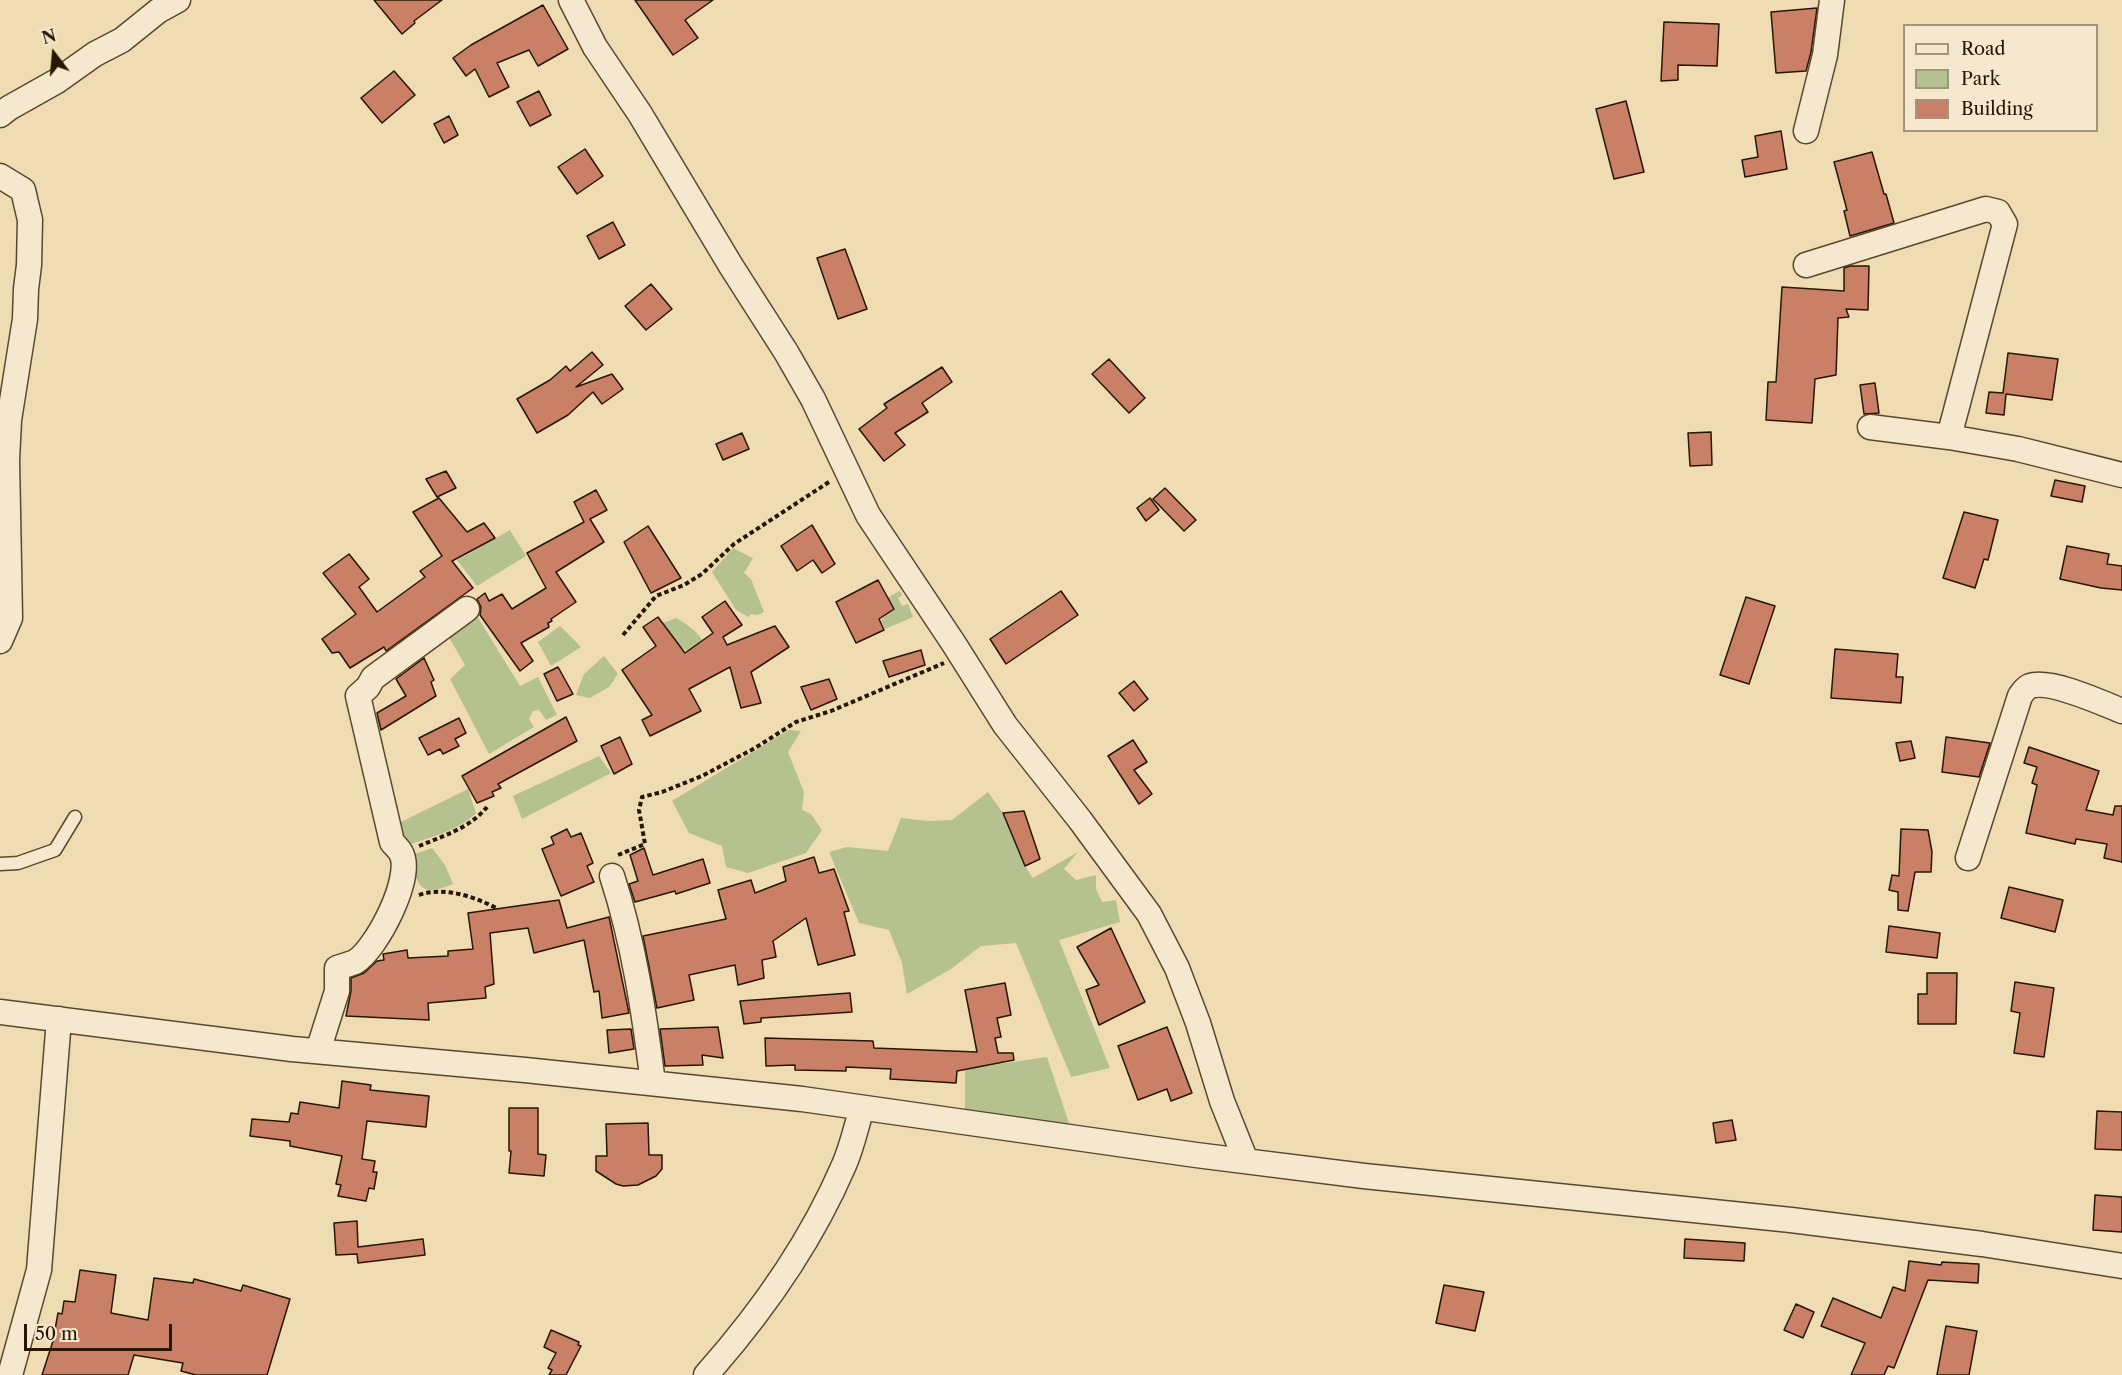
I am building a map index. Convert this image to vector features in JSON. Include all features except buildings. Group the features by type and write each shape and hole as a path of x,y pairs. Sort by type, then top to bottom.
{"street":[{"path":"0,115 57,81 95,54 122,40 158,12 178,0"},
{"path":"571,0 595,47 640,114 731,266 786,352 813,399 868,515 1005,725 1080,820 1149,914 1177,968 1198,1023 1222,1101 1246,1161"},
{"path":"1806,131 1825,55 1832,0"},
{"path":"0,176 23,190 30,220 25,319 9,420 7,460 10,618 0,641"},
{"path":"1806,265 1986,209 1998,212 2005,224 1950,437"},
{"path":"1870,426 2018,449 2122,475"},
{"path":"318,1052 337,991 337,968 357,961 382,930 400,893 403,874 401,853 392,842 358,696 368,687 373,678 467,609"},
{"path":"1968,858 2020,696 2025,689 2031,686 2046,685 2077,693 2122,711"},
{"path":"612,876 634,953 653,1083"},
{"path":"0,1012 318,1052 802,1099 1364,1176 1791,1220 1982,1244 2122,1266"},
{"path":"10,1375 39,1270 59,1019"},
{"path":"706,1375 754,1317 816,1224 845,1163 862,1108"}],"lane":[{"path":"0,864 18,863 55,850 75,817"}],"path":[{"path":"623,635 656,596 684,585 702,574 734,544 847,470"},
{"path":"612,876 609,863 615,856 645,844 639,810 642,797 662,792 702,776 755,748 796,722 831,711 940,665 959,652"},
{"path":"401,853 468,824 487,807"},
{"path":"393,906 422,894 435,893 461,894 480,899 498,909"}],"green space":[{"path":"510,530 526,556 477,586 457,560"},
{"path":"733,548 753,558 744,573 751,579 764,612 758,615 751,614 748,617 736,610 712,572"},
{"path":"900,591 902,595 898,598 902,606 908,604 913,617 885,629 881,620 885,616 879,602"},
{"path":"477,616 520,686 538,677 557,715 546,720 539,710 533,711 529,719 534,727 489,754 450,679 465,665 447,634"},
{"path":"676,618 697,634 711,656 694,654 678,643 663,623"},
{"path":"560,626 581,647 551,666 538,642"},
{"path":"604,656 618,674 609,687 590,698 576,695 584,674"},
{"path":"789,730 801,731 788,752 804,792 802,810 811,814 822,830 806,853 748,873 726,867 722,846 689,833 672,801"},
{"path":"599,756 611,773 522,819 513,796"},
{"path":"468,789 476,813 451,830 402,847 397,824"},
{"path":"988,792 1003,813 1025,866 1033,878 1078,852 1064,869 1076,880 1096,875 1096,889 1102,902 1116,900 1120,922 1059,940 1110,1068 1071,1077 1016,943 981,946 951,969 907,994 902,963 889,930 859,923 829,852 847,847 888,851 901,818 928,821 952,820"},
{"path":"432,848 445,865 453,884 432,890 421,886 406,857"},
{"path":"1047,1057 1072,1132 965,1115 965,1069"}]}
